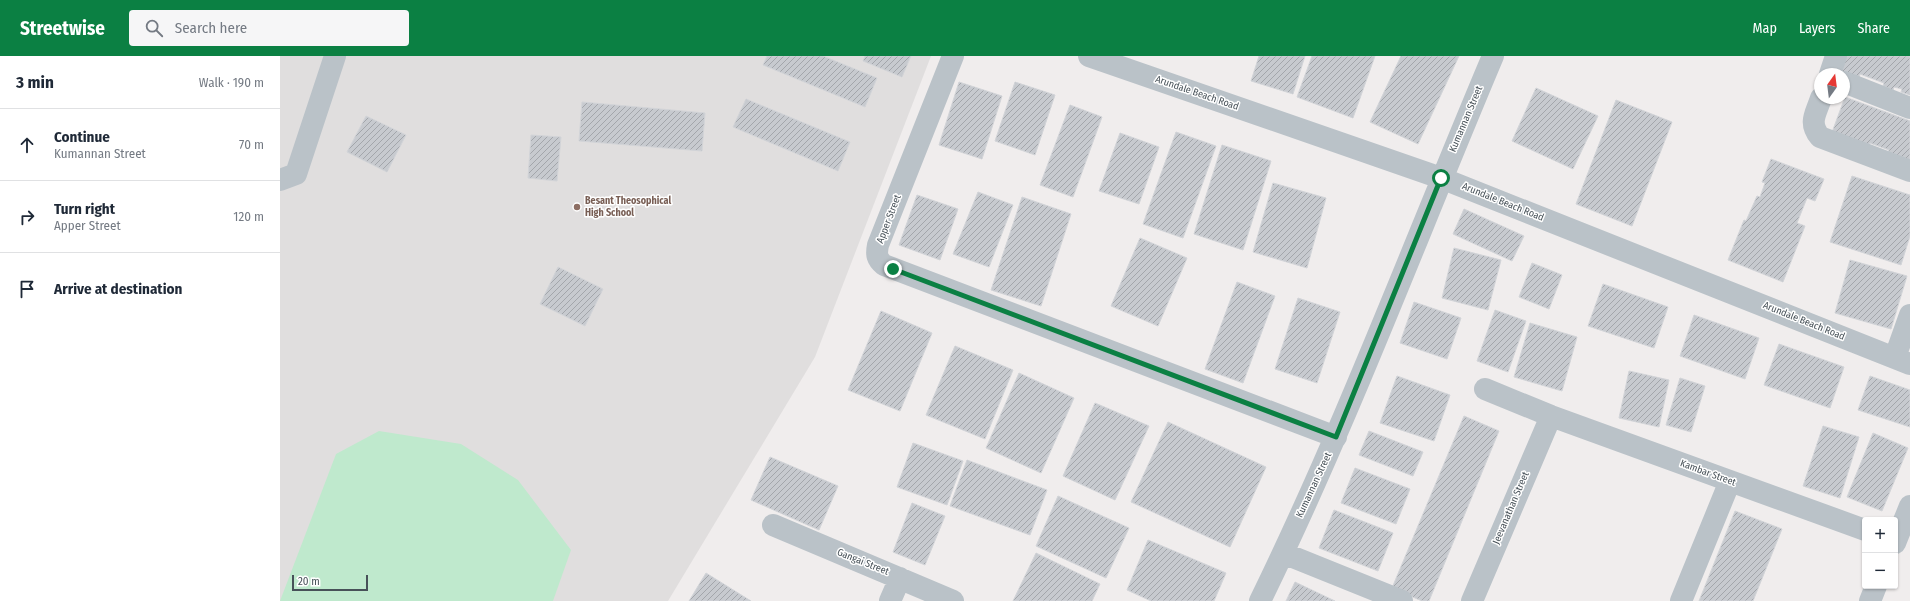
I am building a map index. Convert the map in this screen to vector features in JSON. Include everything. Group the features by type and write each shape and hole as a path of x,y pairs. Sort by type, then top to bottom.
{"street":[{"path":"280,180 296,174 335,56"},
{"name":"Apper Street","path":"953,56 878,245 876,252 878,259 884,265 1336,437"},
{"name":"Arundale Beach Road","path":"1089,56 1441,178 1902,361"},
{"name":"Kumannan Street","path":"1260,601 1336,437 1441,178 1493,56"},
{"path":"1832,68 1836,56"},
{"path":"1850,84 1910,108"},
{"path":"1819,104 1813,120 1814,129 1820,137 1910,171"},
{"path":"1902,361 1910,315"},
{"name":"Kambar Street","path":"1485,389 1551,416 1862,529"},
{"name":"Jeevanathan Street","path":"1472,601 1551,416"},
{"path":"1681,601 1730,481"},
{"path":"1898,535 1910,506"},
{"name":"Gangai Street","path":"773,526 953,601"},
{"path":"1281,558 1364,601"},
{"path":"1281,558 1402,601"},
{"path":"890,601 900,578"},
{"path":"1870,601 1875,589"}],"shaded area":[{"name":"Besant Theosophical High School","path":"280,56 931,56 815,357 668,601 280,601"}],"green space":[{"path":"379,431 461,444 518,480 571,550 553,601 280,601 336,454"}],"building":[{"path":"767,56 823,56 877,78 865,107 763,65"},
{"path":"865,56 911,56 902,77 863,61"},
{"path":"1259,56 1305,56 1293,94 1251,81"},
{"path":"1312,56 1375,56 1353,118 1297,97"},
{"path":"1401,56 1459,56 1418,144 1370,122"},
{"path":"1844,56 1910,56 1910,95 1901,92 1902,89 1894,87 1893,90 1883,86 1884,83 1860,74 1859,78 1850,75 1850,68 1837,68"},
{"path":"959,82 1002,96 982,159 939,145"},
{"path":"1015,82 1055,95 1035,155 995,141"},
{"path":"1536,88 1598,116 1573,169 1512,141"},
{"path":"746,99 850,142 838,171 733,127"},
{"path":"1850,99 1910,121 1910,164 1887,156 1889,150 1870,143 1868,149 1831,135 1842,104 1850,104"},
{"path":"1616,100 1672,122 1632,226 1576,204"},
{"path":"582,102 705,113 702,151 579,141"},
{"path":"1070,105 1102,117 1073,197 1040,185"},
{"path":"366,116 406,135 387,172 347,152"},
{"path":"1176,132 1216,146 1183,238 1143,224"},
{"path":"1120,133 1159,147 1139,204 1099,191"},
{"path":"531,135 561,137 557,181 528,178"},
{"path":"1222,145 1271,161 1243,250 1194,234"},
{"path":"1771,159 1824,179 1815,201 1807,198 1797,223 1805,226 1783,282 1728,260 1744,220 1746,221 1757,196 1760,197 1765,183 1762,182"},
{"path":"1852,176 1910,195 1910,236 1901,265 1830,242"},
{"path":"1273,183 1326,198 1307,268 1253,252"},
{"path":"978,192 1013,205 989,267 953,254"},
{"path":"917,195 958,209 940,260 899,245"},
{"path":"1022,197 1071,214 1041,306 991,290"},
{"path":"1464,209 1524,236 1512,261 1453,234"},
{"path":"1140,238 1187,258 1158,326 1111,306"},
{"path":"1454,248 1501,260 1488,310 1442,298"},
{"path":"1850,260 1907,276 1891,329 1835,313"},
{"path":"1532,263 1562,275 1549,309 1519,297"},
{"path":"558,267 603,289 585,326 540,304"},
{"path":"1237,282 1275,296 1243,383 1205,369"},
{"path":"1603,284 1668,307 1654,348 1588,326"},
{"path":"1298,298 1340,312 1317,383 1275,369"},
{"path":"1414,302 1461,318 1447,359 1400,343"},
{"path":"1495,310 1526,321 1508,372 1477,361"},
{"path":"881,311 932,333 900,411 848,390"},
{"path":"1694,315 1759,338 1745,379 1680,356"},
{"path":"1530,323 1577,337 1562,391 1514,377"},
{"path":"1779,344 1844,367 1830,408 1764,385"},
{"path":"955,346 1013,370 985,439 926,415"},
{"path":"1629,371 1669,380 1659,427 1619,418"},
{"path":"1019,373 1074,398 1041,473 986,448"},
{"path":"1397,376 1450,395 1434,441 1380,423"},
{"path":"1870,376 1910,390 1910,427 1858,410"},
{"path":"1680,378 1705,386 1691,432 1666,425"},
{"path":"1095,403 1149,426 1115,500 1063,476"},
{"path":"1464,416 1499,431 1429,601 1422,601 1392,588"},
{"path":"1168,422 1266,467 1230,547 1131,502"},
{"path":"1823,426 1859,437 1840,498 1803,486"},
{"path":"1369,431 1423,452 1413,476 1359,455"},
{"path":"1873,433 1908,448 1882,511 1847,497"},
{"path":"913,443 963,461 947,505 897,487"},
{"path":"770,457 838,486 819,530 751,500"},
{"path":"967,460 1047,490 1030,535 950,506"},
{"path":"1355,468 1410,489 1396,524 1341,503"},
{"path":"1058,496 1129,528 1106,578 1036,546"},
{"path":"912,503 945,516 925,565 893,552"},
{"path":"1334,510 1393,533 1378,571 1319,548"},
{"path":"1735,511 1782,529 1753,601 1699,601"},
{"path":"1148,540 1226,573 1214,601 1151,601 1127,590"},
{"path":"1036,553 1100,584 1092,601 1013,601"},
{"path":"706,573 751,601 689,601"},
{"path":"1295,582 1335,601 1286,601"}],"place":[{"name":"Besant Theosophical High School","path":"577,207"}],"route":[{"path":"893,269 1336,437 1441,178"}]}
